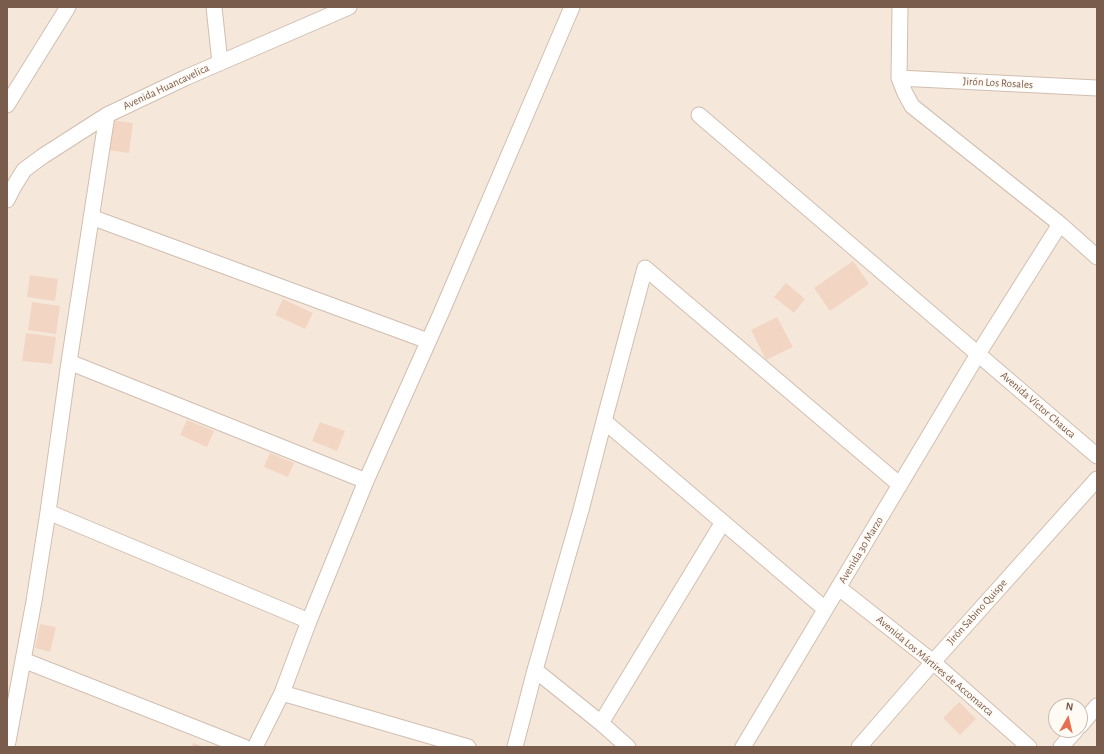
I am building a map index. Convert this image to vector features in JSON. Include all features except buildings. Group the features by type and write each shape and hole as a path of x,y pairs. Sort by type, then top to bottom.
{"street":[{"path":"7,105 68,7"},
{"path":"214,7 220,63"},
{"name":"Avenida Huancavelica","path":"7,200 24,170 42,156 107,115 187,77 348,7"},
{"path":"255,747 282,693 309,620 366,481 442,311 572,7"},
{"path":"900,7 900,78 905,93 912,106 1060,224 1097,257"},
{"name":"Jirón Los Rosales","path":"900,78 1097,88"},
{"path":"7,747 34,601 107,115"},
{"name":"Avenida Víctor Chauca","path":"699,115 1097,456"},
{"path":"91,217 428,341"},
{"name":"Avenida 30 Marzo","path":"743,747 978,354 1060,224"},
{"path":"515,747 646,268 900,484"},
{"path":"69,362 366,481"},
{"path":"604,421 825,609"},
{"name":"Jirón Sabino Quispe","path":"859,747 932,662 1097,479"},
{"path":"48,512 309,620"},
{"path":"601,723 723,522"},
{"name":"Avenida Los Mártires de Accomarca","path":"839,588 932,662 1029,747"},
{"path":"23,660 244,747"},
{"path":"535,670 601,723 628,747"},
{"path":"282,693 468,747"},
{"path":"1088,717 1097,706"},
{"path":"1061,747 1069,738"}],"shaded area":[{"path":"7,7 1097,7 1097,747 7,747"}]}
